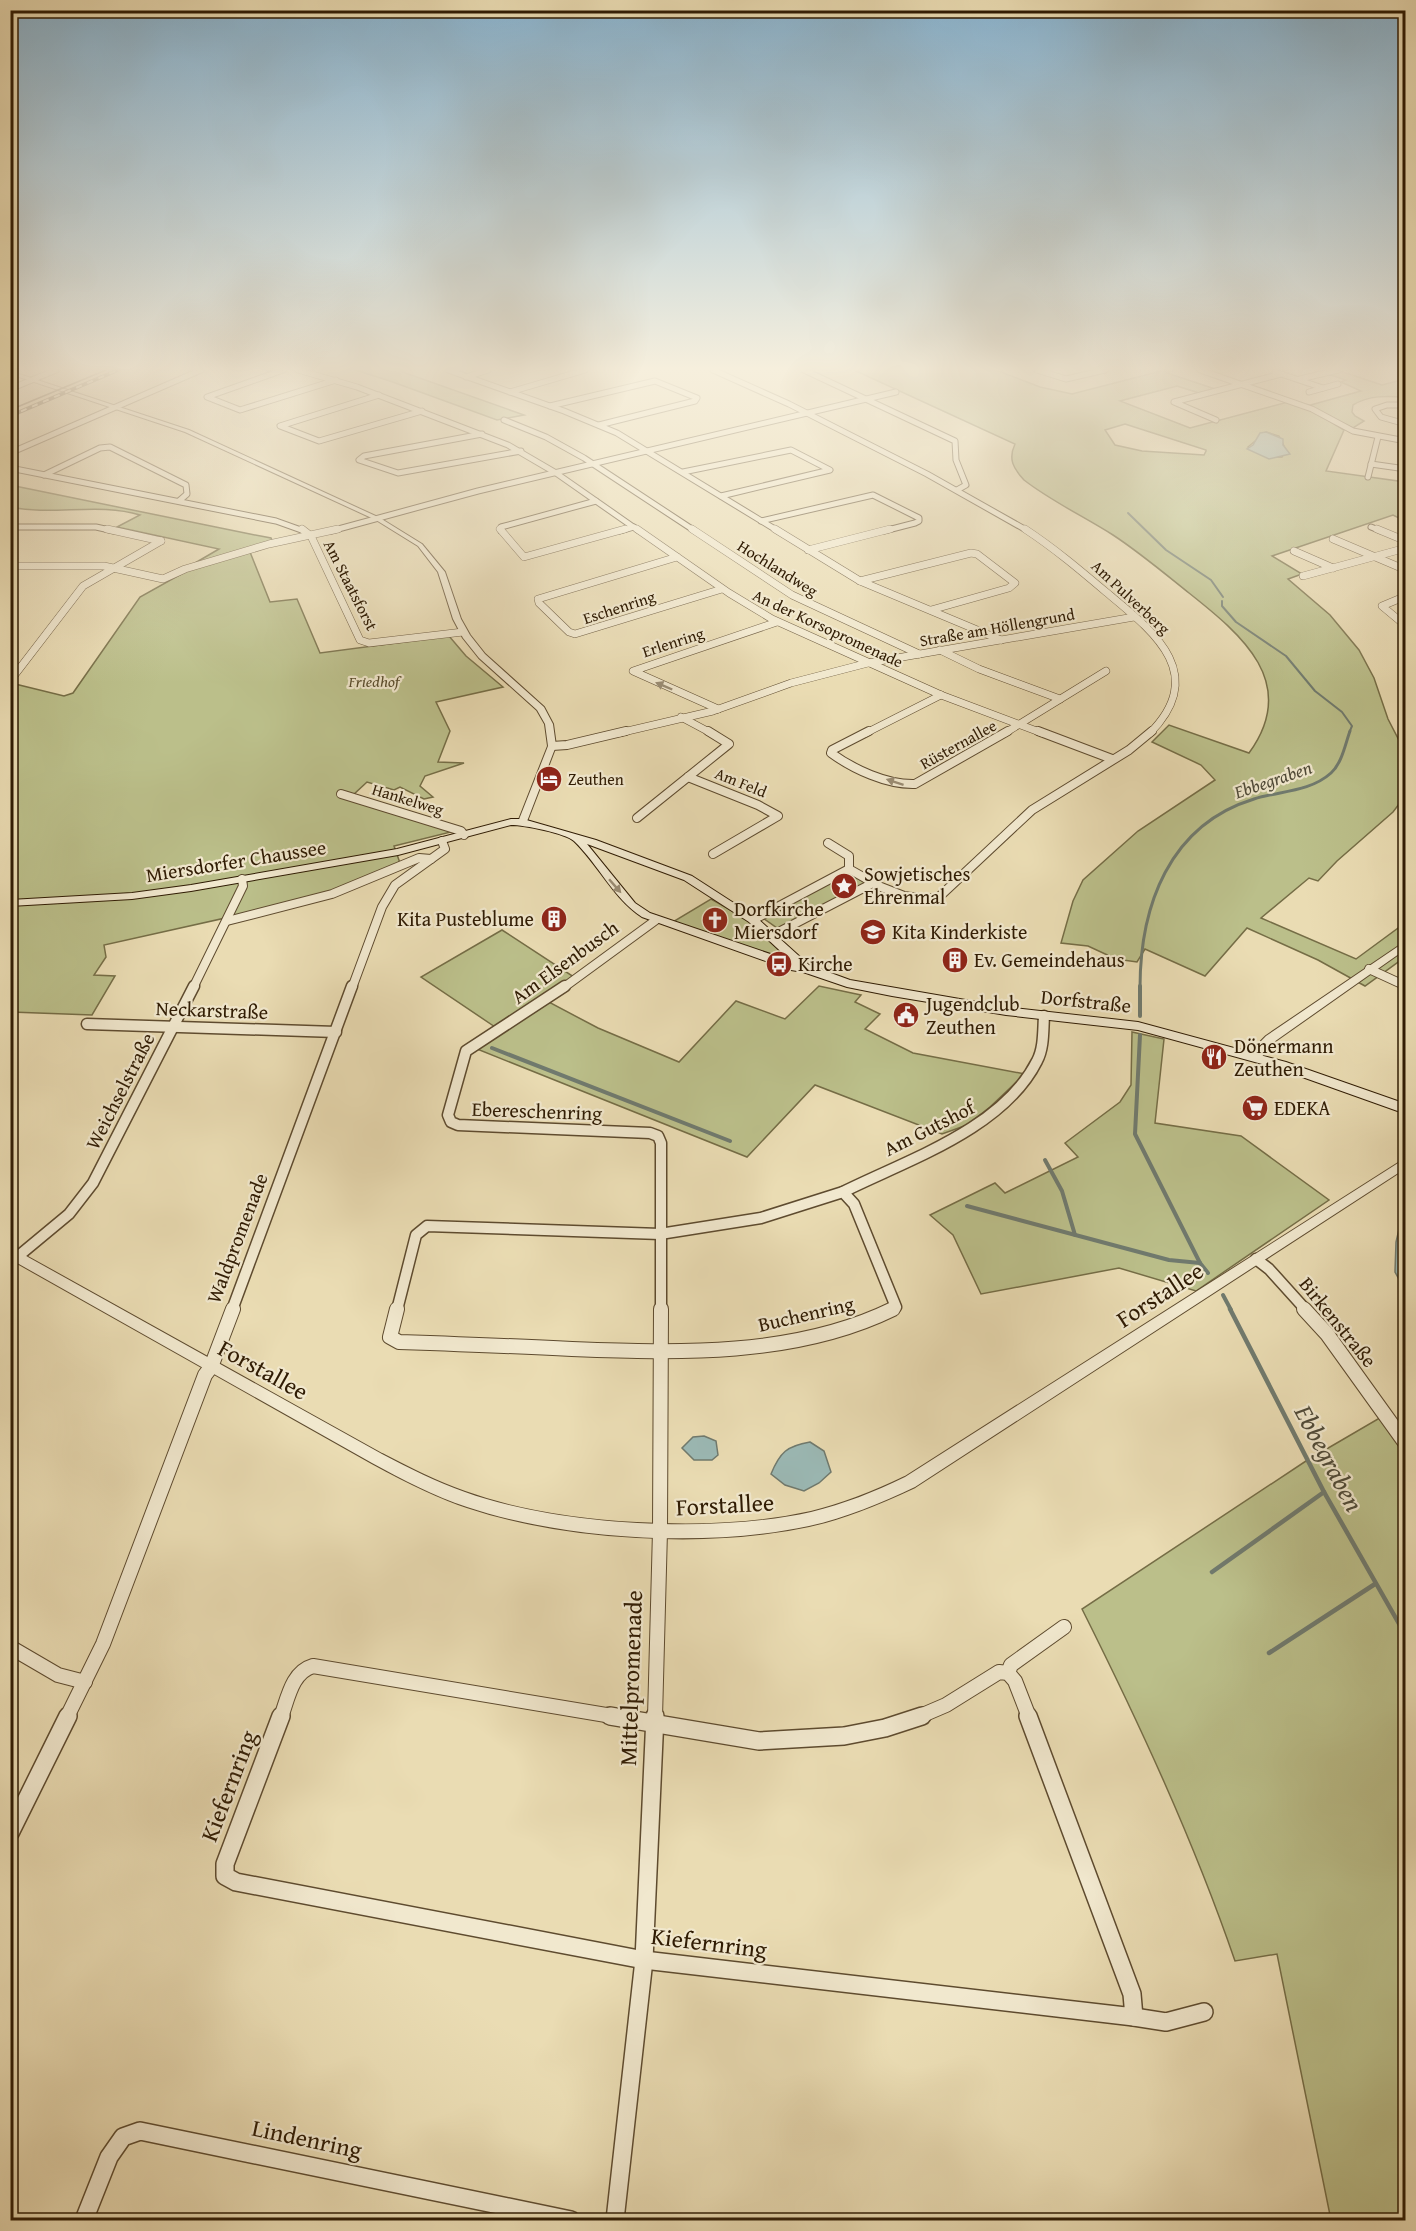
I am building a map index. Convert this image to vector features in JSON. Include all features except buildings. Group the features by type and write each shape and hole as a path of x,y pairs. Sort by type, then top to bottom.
{"main road":[{"name":"Dorfstraße","path":"464,835 512,822 523,822 600,845 688,878 753,920 805,968"},
{"name":"Miersdorfer Chaussee","path":"10,903 160,893 398,852 464,835"},
{"name":"Dorfstraße","path":"578,840 631,904 656,920 795,967 870,988 1044,1016 1124,1024 1256,1058 1406,1109"}],"street":[{"name":"Am Staatsforst","path":"40,474 292,525 307,531 360,640 369,643 463,632"},
{"path":"164,474 186,485 188,494 179,501"},
{"path":"280,474 378,519 409,536 429,555 441,572 463,632 482,656 541,709 549,724 552,746 523,822"},
{"path":"10,566 104,566 162,579 201,564 269,544 311,536 478,491 551,474"},
{"name":"An der Korsopromenade","path":"558,474 723,589 777,622 941,695 1112,759"},
{"name":"Hochlandweg","path":"609,474 792,595 919,654"},
{"path":"686,474 860,581 1001,640"},
{"path":"721,496 813,474"},
{"name":"Am Pulverberg","path":"828,843 849,856 849,869 873,883 920,900 939,897 1033,810 1153,731 1167,713 1175,693 1174,669 1168,654 1134,617 1059,553 1003,516 927,474"},
{"path":"957,490 966,485 962,474"},
{"path":"761,521 873,495 919,518 920,521 808,550"},
{"path":"596,501 501,527 500,530 524,557 634,527"},
{"path":"10,527 96,527 161,541 83,586 10,681"},
{"path":"1371,527 1406,541"},
{"path":"1333,539 1406,570"},
{"path":"1303,576 1406,548"},
{"path":"1294,551 1333,568"},
{"path":"860,581 971,553 977,554 1015,583 1009,588 931,610"},
{"name":"Eschenring","path":"677,557 543,597 538,599 538,603 569,632 582,634 723,589"},
{"path":"1406,596 1382,606 1406,626"},
{"name":"Straße am Höllengrund","path":"552,746 567,745 718,709 791,683 868,663 1134,617"},
{"name":"Erlenring","path":"718,709 633,671 777,622"},
{"path":"940,650 979,669 1060,699"},
{"name":"Rüsternallee","path":"941,695 832,750 831,753 894,783 911,785 1021,724 1106,670"},
{"name":"Am Feld","path":"637,818 729,744 681,717"},
{"name":"Am Feld","path":"688,777 750,801 778,816 713,854"},
{"name":"Hankelweg","path":"340,795 410,814 461,831 464,835"},
{"name":"Waldpromenade","path":"10,1833 103,1644 205,1376 211,1366 389,893 401,880 444,849 442,841"},
{"path":"227,921 332,894 419,858 431,859"},
{"path":"753,920 849,869"},
{"name":"Weichselstraße","path":"13,1257 69,1214 89,1189 227,921 242,890 242,879"},
{"path":"771,936 873,883"},
{"name":"Am Elsenbusch","path":"495,1033 563,988 656,920"},
{"path":"1256,1058 1260,1049 1270,1039 1406,944"},
{"path":"1369,969 1406,986"},
{"name":"Am Gutshof","path":"843,1192 970,1129 997,1111 1026,1081 1036,1064 1040,1052 1044,1016"},
{"name":"Neckarstraße","path":"87,1024 336,1032"},
{"name":"Ebereschenring","path":"495,1033 466,1051 448,1115 451,1122 458,1125 650,1133 658,1136"},
{"name":"Mittelpromenade","path":"615,2220 644,1960 655,1724 660,1531 661,1352 661,1143 658,1136"},
{"name":"Forstallee","path":"13,1257 405,1474 489,1507 592,1527 660,1531 790,1524 844,1511 891,1492 937,1467 1406,1162"},
{"name":"Buchenring","path":"843,1192 854,1204 896,1307 832,1332 808,1338 747,1347 661,1352 399,1342 393,1341 389,1333 416,1235 427,1226 660,1234 761,1218 843,1192"},
{"name":"Birkenstraße","path":"1257,1259 1269,1269 1327,1334 1406,1444"},
{"name":"Kiefernring","path":"1064,1627 1011,1665 1008,1673 999,1672 928,1713 868,1733 845,1737 759,1741 313,1666 303,1669 297,1675 225,1864 225,1876 236,1882 644,1960 1166,2022 1204,2012"},
{"path":"10,1647 58,1675 85,1682"},
{"path":"1008,1673 1015,1681 1085,1863 1132,1994 1134,2017"},
{"name":"Lindenring","path":"84,2220 109,2157 123,2137 140,2131 571,2220"}],"green space":[{"path":"1019,474 1348,474 1405,482 1405,521 1393,515 1272,556 1302,574 1288,579 1330,615 1359,650 1374,678 1388,719 1405,752 1406,795 1393,812 1337,861 1318,881 1309,878 1261,918 1356,959 1405,923 1405,957 1365,986 1318,960 1247,928 1205,976 1145,949 1137,962 1116,959 1088,946 1061,943 1073,901 1083,880 1138,831 1215,780 1201,765 1152,742 1169,725 1249,753 1263,728 1269,704 1266,683 1258,662 1228,626 1132,548 1024,480"},
{"path":"10,485 271,538 273,542 195,563 219,549 117,527 140,515 124,511 43,510 11,507"},
{"name":"Friedhof","path":"250,552 270,602 297,599 320,653 449,636 466,656 503,687 436,702 450,731 438,762 464,763 425,776 420,786 433,797 424,799 400,787 394,790 367,782 352,796 455,831 394,846 400,863 332,891 279,906 104,945 106,957 94,975 115,976 92,1015 11,1012 11,683 64,696 73,693 140,597 192,568"},
{"path":"848,873 864,882 864,885 780,930 763,918"},
{"path":"711,899 745,918 781,951 778,955 770,956 671,923"},
{"path":"502,930 574,977 543,999 598,1028 679,1062 736,1001 785,1019 819,986 861,995 855,1002 880,1014 865,1029 913,1053 1025,1074 967,1125 942,1134 815,1085 747,1157 477,1049 498,1029 421,977"},
{"path":"1132,1032 1164,1039 1155,1123 1241,1136 1329,1200 1196,1291 1119,1268 981,1294 953,1235 930,1215 995,1183 1005,1193 1078,1157 1065,1143 1120,1102 1131,1085"},
{"path":"1383,1416 1405,1450 1405,2220 1331,2220 1277,1954 1235,1961 1164,1782 1082,1609 1306,1461"}],"water":[{"path":"1405,1204 1406,1290 1395,1272 1396,1242"},
{"path":"704,1436 716,1441 718,1455 712,1460 694,1460 682,1448 693,1437"},
{"path":"810,1442 824,1451 831,1472 819,1483 804,1491 785,1485 771,1474 785,1451"}],"waterway":[{"name":"Ebbegraben","path":"1128,513 1166,550 1211,580 1223,597"},
{"name":"Ebbegraben","path":"1222,601 1222,606 1236,622 1286,656 1315,691 1342,712 1352,726 1349,733"},
{"name":"Ebbegraben","path":"1140,988 1141,957 1154,899 1165,872 1181,849 1200,828 1225,811 1254,799 1304,787 1323,779 1338,764 1350,731"},
{"name":"Ebbegraben","path":"1140,988 1140,1016"},
{"name":"Ebbegraben","path":"1140,1035 1135,1134 1200,1263"},
{"path":"492,1048 730,1141"},
{"path":"1045,1160 1062,1191 1075,1235"},
{"path":"967,1206 1075,1235"},
{"path":"1075,1235 1169,1260 1200,1263"},
{"name":"Ebbegraben","path":"1200,1263 1208,1273"},
{"name":"Ebbegraben","path":"1223,1295 1231,1310"},
{"name":"Ebbegraben","path":"1230,1309 1324,1492"},
{"path":"1212,1572 1324,1492"},
{"name":"Ebbegraben","path":"1324,1492 1406,1636"},
{"path":"1269,1653 1375,1584"}],"place":[{"name":"Zeuthen","path":"549,779"},
{"name":"Sowjetisches Ehrenmal","path":"844,886"},
{"name":"Kita Pusteblume","path":"554,919"},
{"name":"Dorfkirche Miersdorf","path":"715,920"},
{"name":"Kita Kinderkiste","path":"873,932"},
{"name":"Ev. Gemeindehaus","path":"955,960"},
{"name":"Kirche","path":"779,964"},
{"name":"Jugendclub Zeuthen","path":"906,1015"},
{"name":"Dönermann Zeuthen","path":"1214,1057"},
{"name":"EDEKA","path":"1255,1108"}]}
